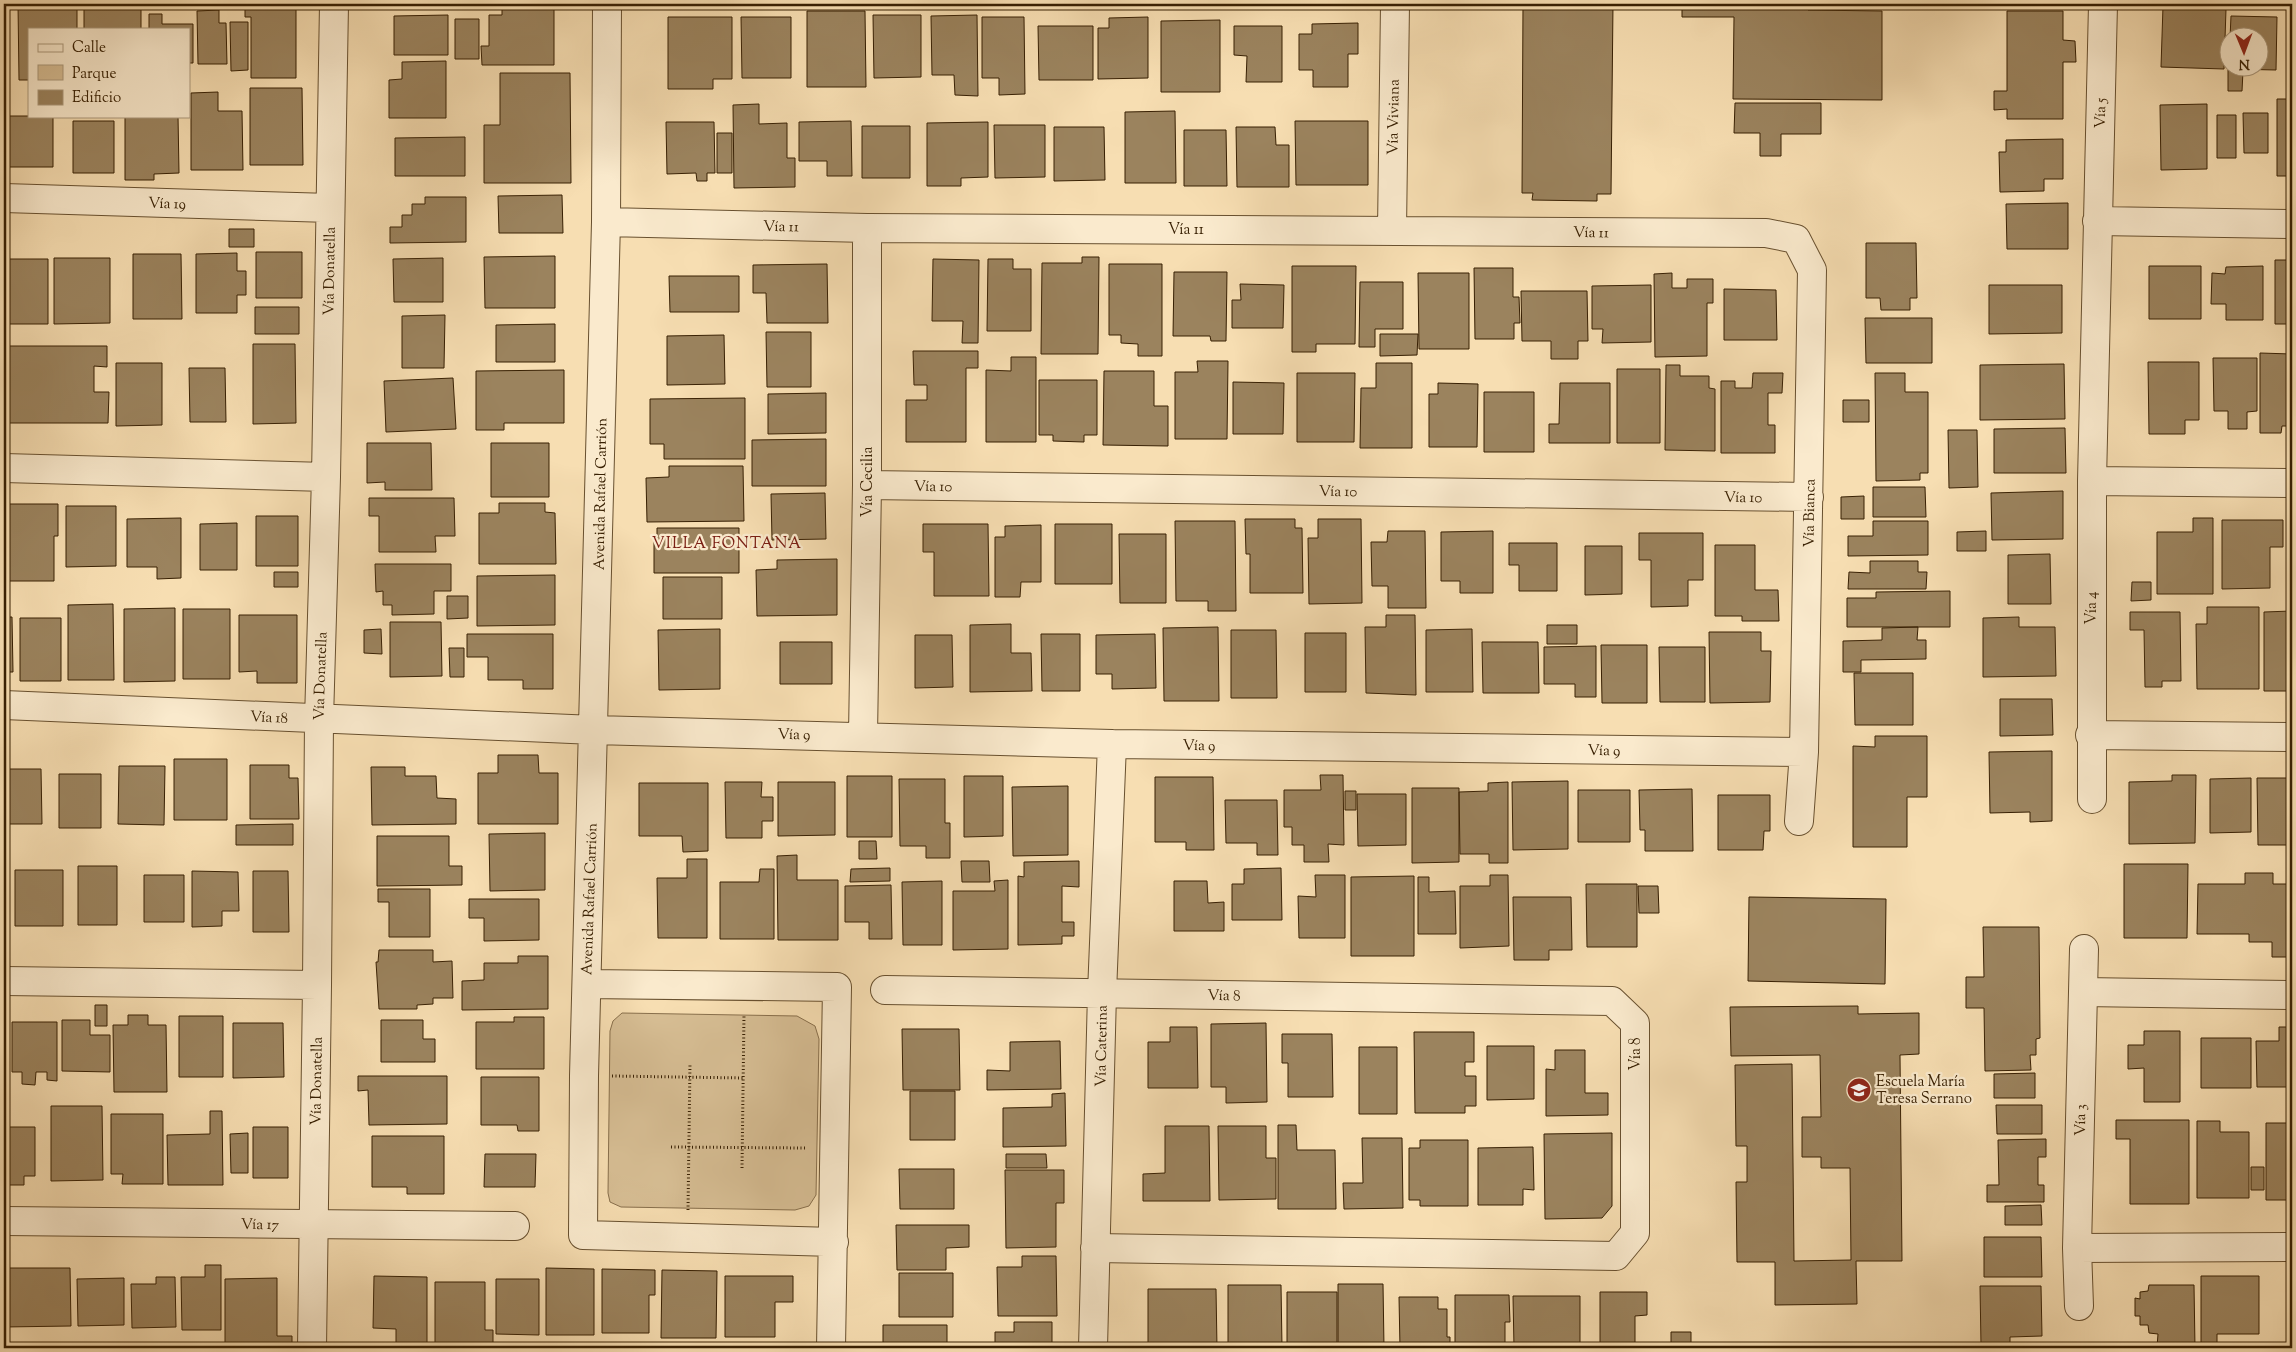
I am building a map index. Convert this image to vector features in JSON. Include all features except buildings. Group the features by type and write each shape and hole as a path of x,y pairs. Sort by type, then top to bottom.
{"street":[{"name":"Vía Donatella","path":"312,1348 318,985 319,720 326,477 334,4"},
{"name":"Avenida Rafael Carrión","path":"607,4 606,222 584,1076 584,1235 834,1242"},
{"name":"Vía Viviana","path":"1392,230 1395,4"},
{"name":"Vía 5","path":"2095,351 2103,4"},
{"name":"Vía 19","path":"4,198 330,208"},
{"path":"2097,221 2292,224"},
{"name":"Vía 11","path":"606,222 866,228 1766,233"},
{"name":"Vía Cecilia","path":"863,736 867,485 866,228"},
{"name":"Vía Bianca","path":"1766,233 1796,239 1812,270 1804,752 1798,821"},
{"name":"Vía 4","path":"2092,799 2090,735 2095,351"},
{"path":"4,468 326,477"},
{"path":"2092,481 2292,483"},
{"name":"Vía 10","path":"867,485 1809,497"},
{"name":"Vía 18","path":"4,705 319,720 594,730"},
{"name":"Vía 9","path":"594,730 1112,744 1804,752"},
{"path":"2090,735 2292,737"},
{"name":"Vía Caterina","path":"1093,1348 1102,993 1112,744"},
{"name":"Vía 3","path":"2079,1306 2077,1248 2084,949"},
{"path":"4,981 318,985"},
{"name":"Avenida Rafael Carrión","path":"587,984 837,987 831,1348"},
{"name":"Vía 8","path":"885,990 1612,1001 1635,1023 1635,1233 1616,1256 1095,1248"},
{"path":"2083,992 2292,995"},
{"name":"Vía 17","path":"4,1221 515,1226"},
{"path":"2077,1248 2292,1247"}],"path":[{"path":"742,1168 745,986"},
{"path":"688,1238 690,1063"},
{"path":"584,1076 744,1078"},
{"path":"670,1147 835,1149"}],"green space":[{"path":"622,1013 797,1016 815,1026 819,1039 816,1195 809,1206 795,1210 621,1207 610,1202 608,1193 610,1031 613,1021"}],"place":[{"name":"Escuela María Teresa Serrano","path":"1859,1090"}],"district":[{"name":"VILLA FONTANA","path":"727,542"}]}
